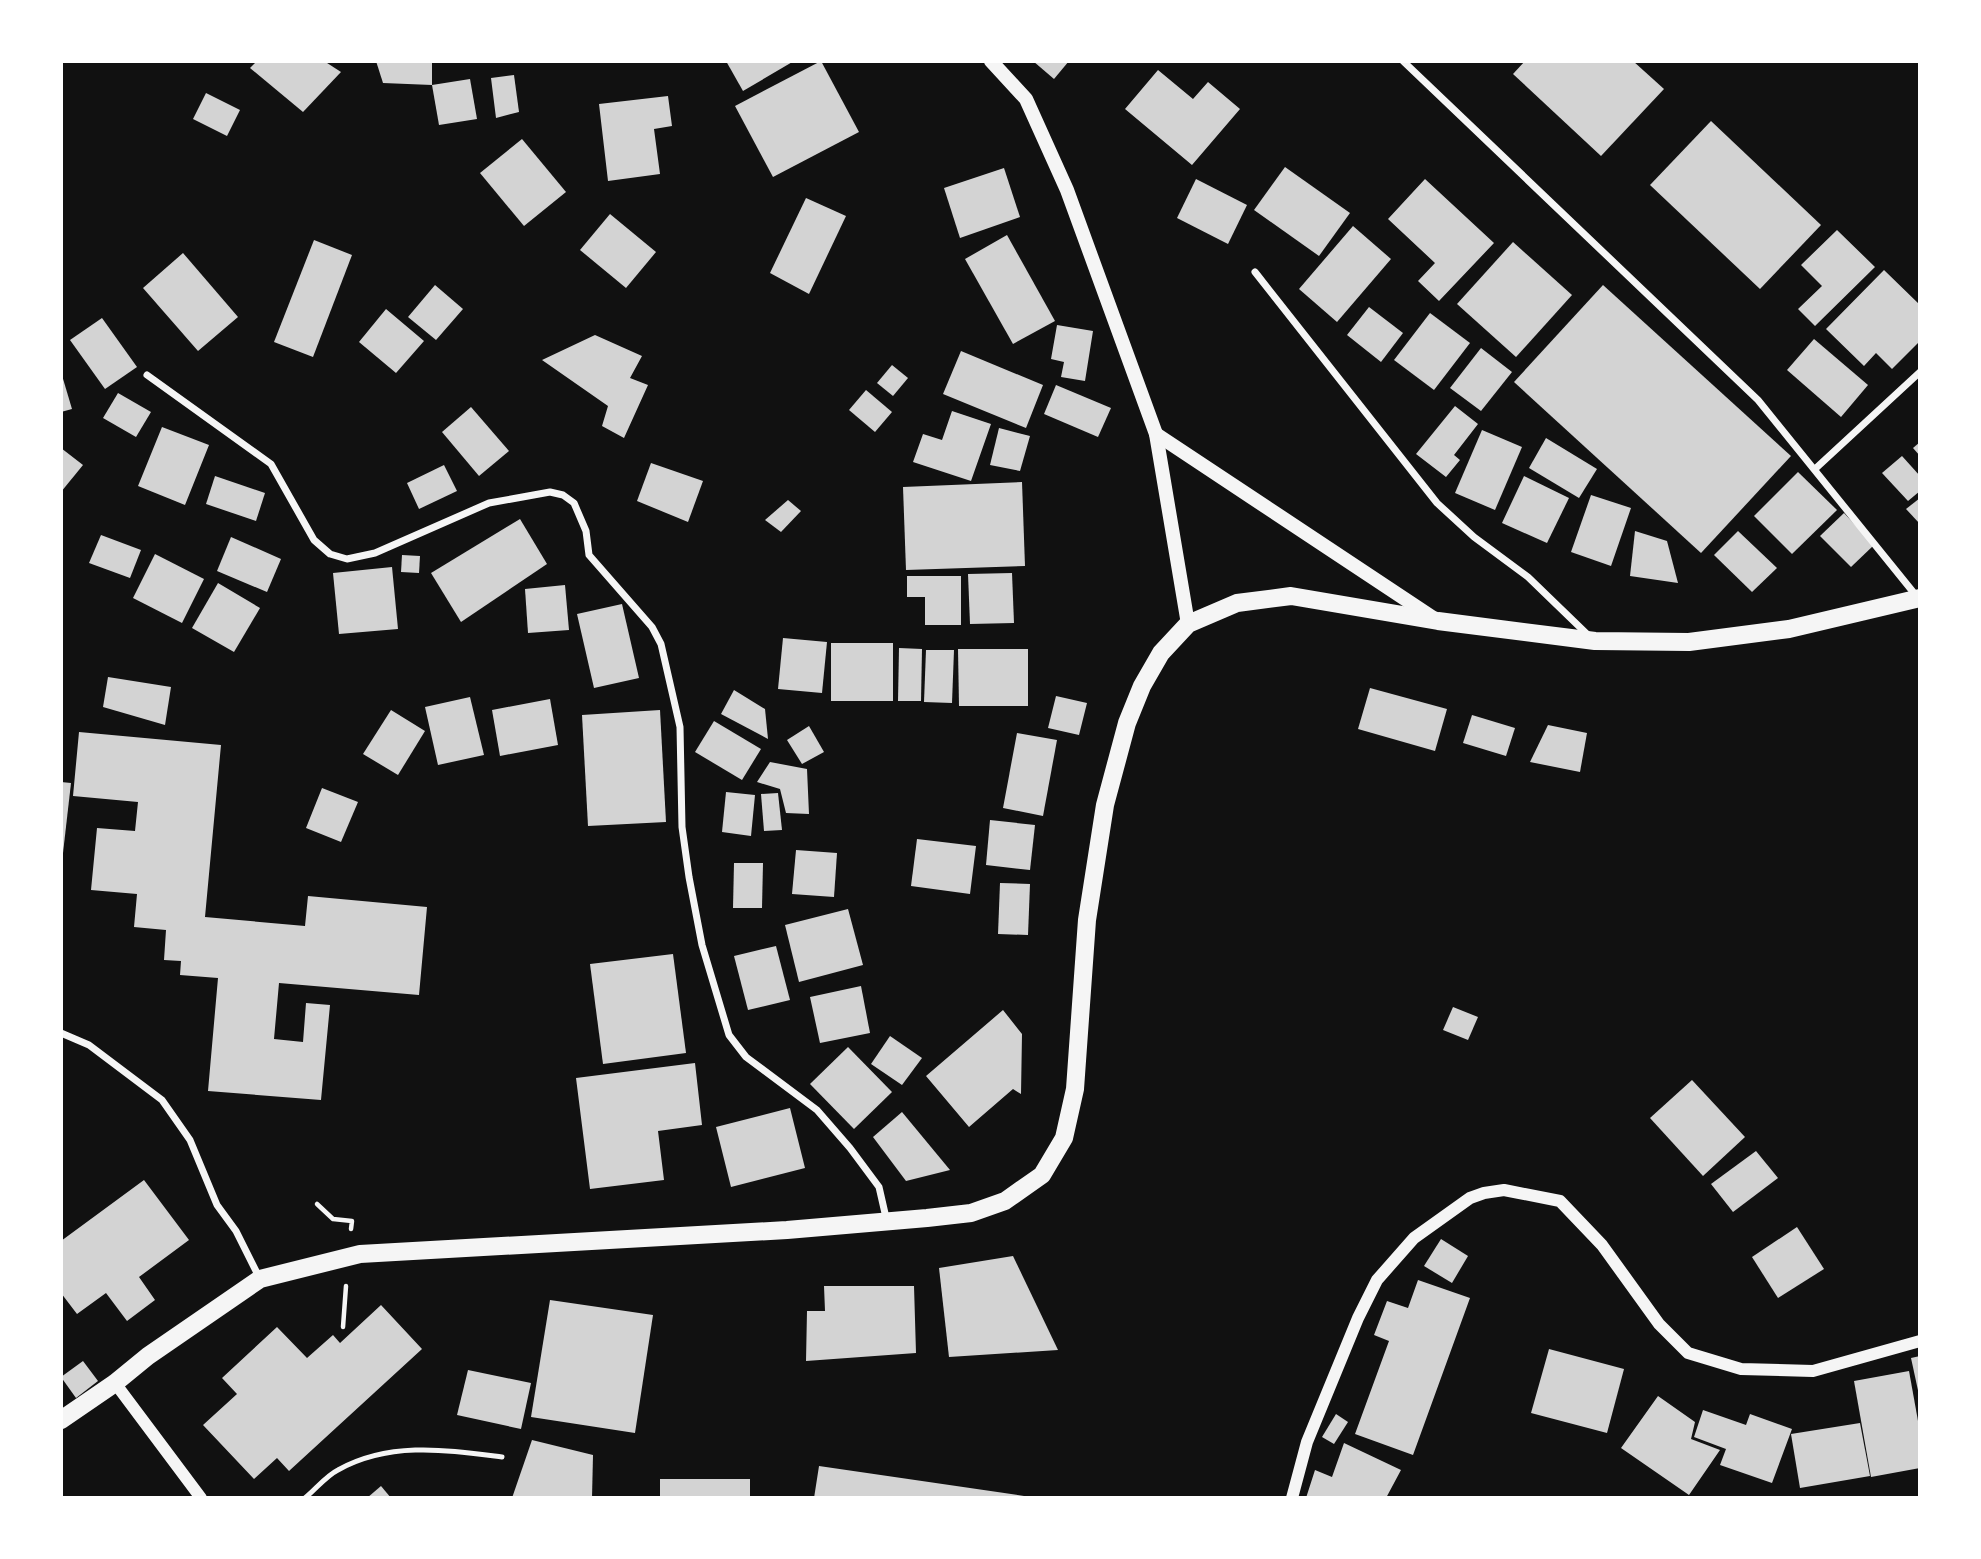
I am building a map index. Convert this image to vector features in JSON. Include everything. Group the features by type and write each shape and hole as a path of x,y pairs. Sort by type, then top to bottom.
{"main road":[{"path":"991,61 1026,99 1068,190 1156,434 1188,624"},
{"path":"1156,434 1272,514 1438,621"},
{"path":"61,1420 260,1279 360,1254 887,1222 971,1213 1005,1201 1042,1175 1065,1138 1075,1089 1087,920 1105,805 1127,723 1142,686 1161,653 1188,624 1237,603 1291,596 1438,621 1595,641 1689,642 1789,629 1919,598"}],"street":[{"path":"1403,61 1758,400 1919,598"},
{"path":"1255,272 1437,503 1474,537 1528,577 1595,641"},
{"path":"1815,469 1920,372"},
{"path":"147,375 271,464 314,540 330,554 347,559 374,553 489,503 550,492 563,495 574,503 586,531 589,555 652,627 661,644 680,727 682,827 689,877 702,945 729,1035 746,1057 817,1110 850,1148 879,1187 887,1222"},
{"path":"61,1033 89,1045 162,1100 191,1140 217,1205 236,1231 260,1279"},
{"path":"1292,1498 1307,1442 1358,1318 1377,1280 1414,1238 1431,1224 1470,1198 1484,1194 1504,1190 1560,1201 1602,1245 1659,1324 1688,1353 1741,1368 1813,1371 1920,1341"},
{"path":"115,1383 201,1498"}],"lane":[{"path":"305,1498 336,1471 369,1456 429,1447 502,1457"}],"path":[{"path":"317,1204 333,1219"}],"building":[{"path":"257,61 324,61 341,72 303,112 250,68"},
{"path":"376,61 432,61 432,85 383,83"},
{"path":"726,61 794,61 743,91"},
{"path":"821,61 859,132 773,177 735,106"},
{"path":"1033,61 1069,61 1054,79"},
{"path":"1525,61 1633,61 1664,89 1601,156 1513,74"},
{"path":"1158,70 1193,99 1208,82 1240,109 1192,165 1125,109"},
{"path":"514,75 519,112 496,118 491,78"},
{"path":"470,79 477,119 439,125 432,85"},
{"path":"206,93 240,110 227,136 193,119"},
{"path":"668,96 672,126 654,129 660,174 608,181 599,104"},
{"path":"1711,121 1821,225 1760,289 1650,185"},
{"path":"522,139 566,192 524,226 480,173"},
{"path":"1285,167 1350,213 1319,256 1254,210"},
{"path":"1004,168 1020,217 960,238 944,188"},
{"path":"1196,179 1247,205 1228,244 1177,218"},
{"path":"1425,179 1494,243 1439,301 1418,281 1435,263 1388,219"},
{"path":"806,198 846,216 809,294 770,273"},
{"path":"610,214 656,252 626,288 580,250"},
{"path":"1353,226 1391,259 1337,322 1299,289"},
{"path":"1837,230 1875,267 1815,326 1798,309 1822,286 1801,265"},
{"path":"1007,235 1055,321 1013,344 965,259"},
{"path":"314,240 352,255 313,357 274,342"},
{"path":"1513,242 1572,295 1516,357 1457,304"},
{"path":"183,253 238,317 198,351 143,288"},
{"path":"1884,270 1920,305 1920,341 1892,369 1876,353 1864,366 1826,329"},
{"path":"435,285 463,309 436,340 408,317"},
{"path":"1603,285 1791,456 1701,553 1514,382"},
{"path":"1369,307 1403,333 1381,362 1347,335"},
{"path":"386,309 424,341 396,373 359,342"},
{"path":"1430,313 1470,343 1434,390 1394,360"},
{"path":"102,318 137,367 105,389 70,340"},
{"path":"1057,325 1093,331 1085,381 1061,377 1064,362 1051,359"},
{"path":"595,335 642,356 630,378 648,385 624,438 602,426 608,406 542,360"},
{"path":"1814,339 1868,385 1841,417 1787,370"},
{"path":"1481,348 1512,372 1481,411 1450,388"},
{"path":"961,351 1043,385 1026,428 943,394"},
{"path":"892,365 908,378 893,396 877,383"},
{"path":"61,372 72,409 61,412"},
{"path":"1056,385 1111,408 1098,437 1044,414"},
{"path":"866,390 892,412 875,432 849,410"},
{"path":"118,393 151,412 136,437 103,418"},
{"path":"1455,406 1478,424 1454,455 1460,460 1446,477 1416,454"},
{"path":"471,407 509,451 479,476 442,432"},
{"path":"952,411 991,424 971,481 913,462 923,434 942,440"},
{"path":"162,427 209,445 185,505 138,486"},
{"path":"999,428 1030,436 1020,471 990,465"},
{"path":"1482,430 1522,447 1495,510 1455,493"},
{"path":"1546,438 1597,469 1579,498 1529,468"},
{"path":"1920,442 1920,456 1913,448"},
{"path":"61,448 83,465 61,492"},
{"path":"1902,456 1920,476 1920,491 1908,501 1882,473"},
{"path":"651,463 703,481 688,522 637,501"},
{"path":"444,465 457,491 419,509 407,483"},
{"path":"1798,472 1837,510 1792,554 1754,516"},
{"path":"215,476 265,493 256,521 206,504"},
{"path":"1524,476 1569,498 1547,543 1502,523"},
{"path":"1022,482 1025,566 906,570 903,487"},
{"path":"1591,495 1631,508 1611,566 1571,552"},
{"path":"1920,498 1920,524 1906,509"},
{"path":"788,500 801,511 781,532 765,520"},
{"path":"1844,513 1874,545 1851,567 1820,536"},
{"path":"520,519 547,564 461,622 431,573"},
{"path":"1635,531 1667,541 1678,583 1630,576"},
{"path":"1738,531 1777,568 1752,592 1714,555"},
{"path":"101,535 141,550 130,578 89,563"},
{"path":"231,537 281,559 267,592 217,571"},
{"path":"155,554 204,579 182,623 133,598"},
{"path":"402,555 420,556 419,573 401,572"},
{"path":"392,567 398,629 339,634 333,573"},
{"path":"1012,573 1014,623 970,624 968,574"},
{"path":"907,576 961,576 961,625 925,625 925,597 907,597"},
{"path":"218,583 260,608 234,652 192,628"},
{"path":"565,585 569,630 528,633 525,589"},
{"path":"622,604 639,678 594,688 577,614"},
{"path":"783,638 827,642 822,693 778,689"},
{"path":"831,643 893,643 893,701 831,701"},
{"path":"899,648 922,649 921,701 898,701"},
{"path":"958,649 1028,649 1028,706 959,706"},
{"path":"926,650 954,650 952,703 924,702"},
{"path":"108,677 171,687 165,725 103,707"},
{"path":"1370,688 1447,709 1435,751 1358,729"},
{"path":"734,690 765,709 768,739 721,714"},
{"path":"1056,696 1087,703 1079,735 1048,728"},
{"path":"470,697 484,755 438,765 425,707"},
{"path":"550,699 558,745 500,756 492,710"},
{"path":"391,710 425,731 398,775 363,754"},
{"path":"660,710 666,822 588,826 582,715"},
{"path":"1472,715 1515,728 1506,756 1463,743"},
{"path":"714,721 761,749 742,780 695,752"},
{"path":"1548,725 1587,733 1580,772 1530,762"},
{"path":"809,726 824,752 802,764 787,740"},
{"path":"79,732 221,745 205,917 305,926 308,896 427,907 419,995 279,983 274,1039 303,1042 306,1003 330,1005 321,1100 208,1091 218,978 180,975 181,961 164,960 166,930 134,927 137,894 91,890 97,828 135,831 138,802 73,796"},
{"path":"1017,733 1057,740 1043,816 1003,808"},
{"path":"770,762 807,769 809,814 786,813 780,789 757,782"},
{"path":"61,782 71,783 63,853 61,853"},
{"path":"322,788 358,802 341,842 306,828"},
{"path":"726,792 755,795 751,836 722,832"},
{"path":"778,793 782,830 764,831 761,794"},
{"path":"990,820 1035,825 1030,870 986,865"},
{"path":"917,839 976,846 970,894 911,886"},
{"path":"796,850 837,853 834,897 792,894"},
{"path":"734,863 763,863 762,908 733,908"},
{"path":"1000,883 1030,884 1028,935 998,934"},
{"path":"848,909 863,965 799,982 785,925"},
{"path":"776,946 790,1000 748,1010 734,956"},
{"path":"673,954 686,1053 603,1064 590,964"},
{"path":"861,986 870,1033 820,1043 810,997"},
{"path":"1453,1007 1478,1017 1468,1040 1443,1030"},
{"path":"1003,1010 1022,1034 1021,1094 1013,1089 969,1127 926,1076"},
{"path":"890,1036 922,1058 902,1085 871,1064"},
{"path":"848,1047 892,1092 854,1129 810,1084"},
{"path":"695,1063 702,1125 658,1131 664,1180 590,1189 576,1078"},
{"path":"1692,1080 1745,1137 1703,1176 1650,1118"},
{"path":"790,1108 805,1168 731,1187 716,1127"},
{"path":"902,1112 950,1170 906,1181 873,1137"},
{"path":"1756,1151 1778,1178 1733,1212 1711,1184"},
{"path":"144,1180 189,1240 139,1277 155,1300 127,1321 106,1293 77,1314 61,1293 61,1241"},
{"path":"1797,1227 1824,1269 1778,1298 1752,1257"},
{"path":"1441,1239 1468,1256 1452,1283 1424,1266"},
{"path":"1013,1256 1058,1350 949,1357 939,1268"},
{"path":"1418,1280 1470,1298 1413,1455 1355,1434 1389,1341 1374,1335 1387,1301 1408,1308"},
{"path":"824,1286 914,1286 916,1353 806,1361 807,1311 825,1311"},
{"path":"550,1300 653,1315 635,1433 531,1417"},
{"path":"381,1305 422,1349 289,1471 277,1458 254,1479 203,1425 237,1394 222,1378 277,1327 307,1358 333,1335 340,1343"},
{"path":"1549,1349 1624,1369 1607,1433 1531,1413"},
{"path":"1920,1356 1920,1394 1919,1395 1911,1358"},
{"path":"83,1361 98,1381 76,1398 61,1377"},
{"path":"468,1370 531,1383 521,1429 457,1415"},
{"path":"1909,1371 1920,1432 1920,1468 1871,1477 1854,1381"},
{"path":"1658,1396 1695,1422 1691,1439 1720,1450 1689,1495 1621,1448"},
{"path":"1703,1410 1746,1425 1750,1414 1792,1429 1772,1483 1720,1465 1726,1449 1694,1437"},
{"path":"1336,1414 1348,1422 1334,1444 1322,1437"},
{"path":"1860,1423 1870,1476 1800,1488 1791,1434"},
{"path":"532,1440 593,1455 592,1498 512,1498"},
{"path":"1344,1443 1401,1470 1386,1498 1306,1498 1315,1470 1332,1477"},
{"path":"819,1466 1024,1496 1024,1498 814,1498"},
{"path":"660,1479 750,1479 750,1498 660,1498"},
{"path":"381,1486 391,1498 367,1498"}]}
